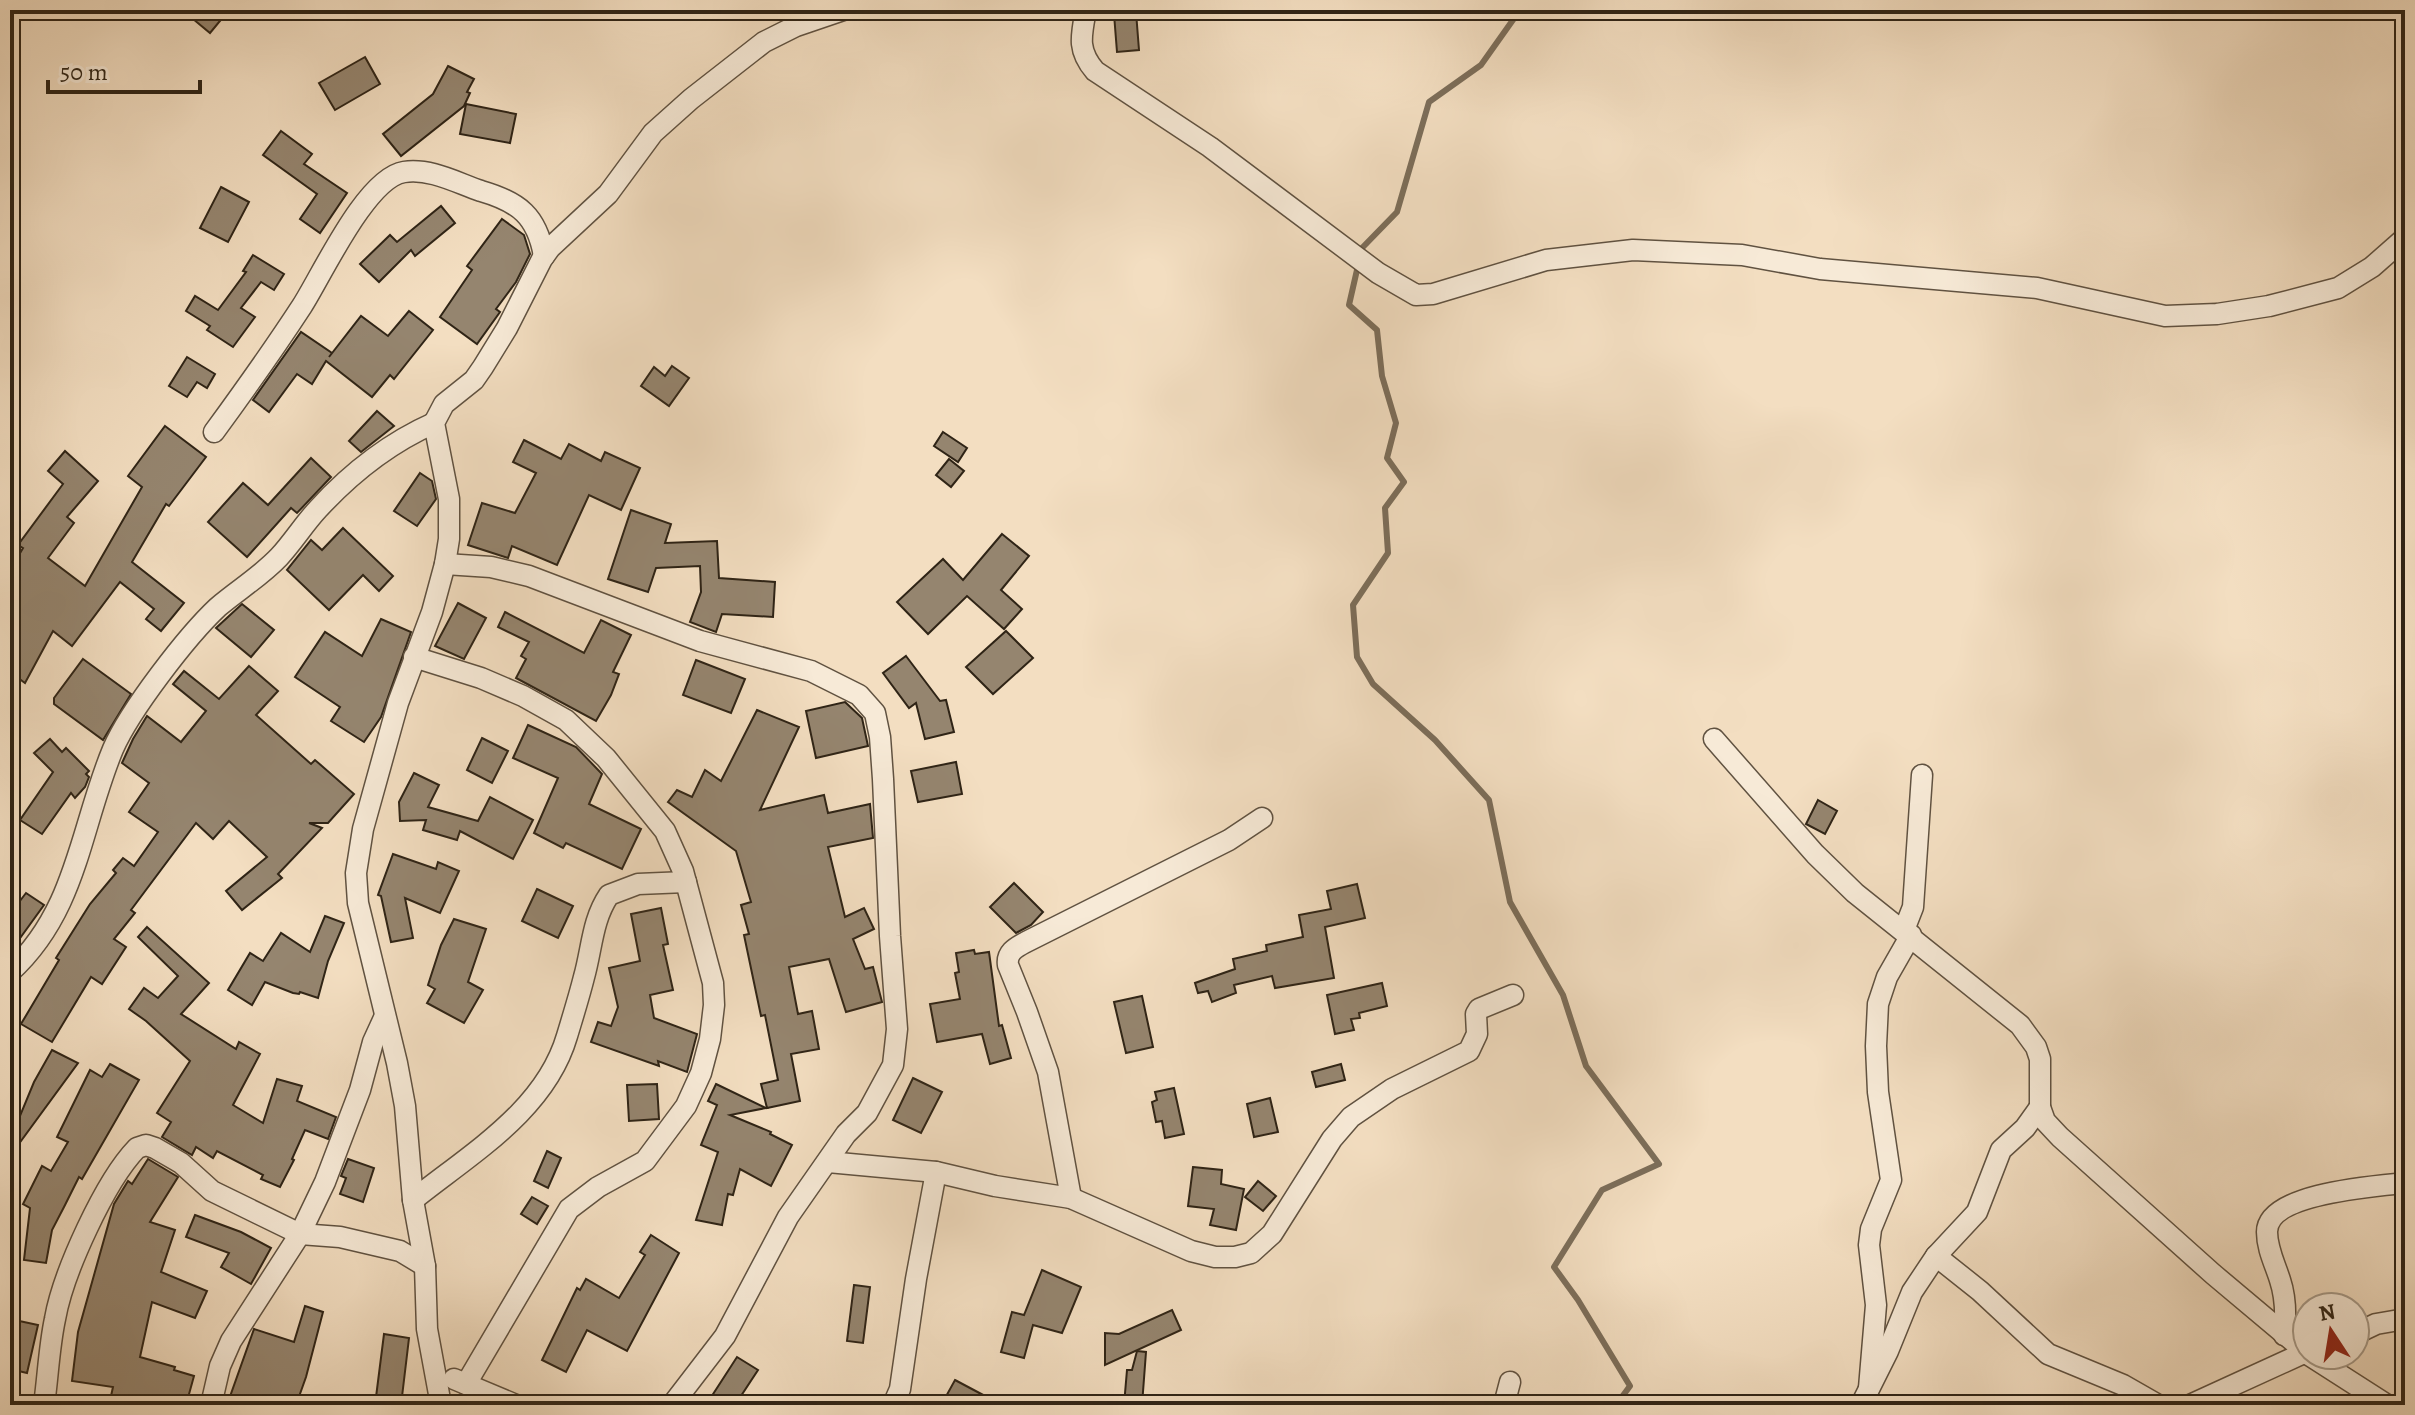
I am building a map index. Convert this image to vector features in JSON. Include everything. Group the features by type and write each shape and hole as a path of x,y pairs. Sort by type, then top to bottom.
{"street":[{"path":"10,972 52,923 68,889 114,746 181,649 216,610 281,555 342,484 402,438 434,423 444,404 474,380 507,328 544,256 608,194 645,141 680,108 764,42 796,26 843,10"},
{"path":"1086,10 1081,48 1095,71 1210,147 1378,273 1416,295 1433,294 1546,260 1633,250 1742,255 1820,269 2037,288 2165,316 2217,314 2269,306 2338,288 2372,267 2405,238"},
{"path":"214,432 303,304 349,223 395,175 417,172 432,174 496,195 528,215 536,225 544,256"},
{"path":"434,423 449,499 449,539 445,564 366,817 356,873 358,903 405,1106 413,1200 425,1266 427,1329 441,1405"},
{"path":"445,564 514,572 700,641 811,671 859,695 875,713 883,779 896,1051 887,1077 867,1113 846,1134 788,1217 725,1336 672,1405"},
{"path":"414,657 481,678 523,696 576,728 606,758 665,831 686,882 713,983 710,1039 686,1106 645,1161 598,1187 569,1209 466,1384"},
{"path":"1714,739 1815,854 1855,893 1968,985 1998,1005 2029,1035 2040,1059 2040,1107 2045,1121 2060,1137 2163,1231 2291,1340"},
{"path":"1865,1397 1876,1305 1869,1245 1871,1229 1891,1180 1878,1092 1878,1004 1907,933 1913,907 1922,775"},
{"path":"1071,1198 1048,1072 1008,965 1008,957 1026,942 1229,840 1262,818"},
{"path":"413,1200 500,1130 546,1083 566,1039 585,976 593,931 609,895 638,884 686,882"},
{"path":"828,1162 936,1172 995,1186 1071,1198 1191,1251 1215,1257 1235,1257 1251,1253 1272,1234 1332,1139 1351,1117 1392,1089 1469,1051 1477,1034 1476,1014 1479,1009 1513,995"},
{"path":"211,1405 220,1366 231,1341 300,1234 340,1146 360,1090 370,1049 384,1018"},
{"path":"1865,1397 1912,1292 1936,1256 1977,1212 2001,1150 2025,1128 2040,1107"},
{"path":"44,1405 55,1317 64,1288 97,1209 137,1148 146,1145 155,1148 181,1163 212,1191 300,1234 340,1237 400,1251 425,1266"},
{"path":"893,1405 900,1389 936,1172"},
{"path":"2284,1335 2285,1303 2267,1232 2272,1219 2311,1196 2405,1183"},
{"path":"1936,1256 1980,1291 2048,1354 2123,1385 2158,1405"},
{"path":"2371,1326 2405,1319"},
{"path":"2190,1405 2291,1363"},
{"path":"2335,1371 2387,1405"},
{"path":"437,1372 516,1405"},
{"path":"1504,1405 1510,1382"}],"building":[{"path":"201,10 229,10 210,33 193,19"},
{"path":"1136,12 1139,50 1117,52 1114,14"},
{"path":"365,57 380,84 335,110 319,83"},
{"path":"448,66 474,79 464,106 401,156 383,134 433,94"},
{"path":"466,104 516,114 510,143 460,134"},
{"path":"281,131 312,154 304,164 347,193 320,233 300,219 317,194 263,155"},
{"path":"221,187 249,202 228,242 200,228"},
{"path":"441,206 455,223 415,256 411,250 379,282 360,264 390,235 397,242"},
{"path":"502,219 524,235 530,254 516,282 496,309 500,312 477,344 440,317 472,270 467,266"},
{"path":"253,255 284,274 274,290 261,282 241,308 255,317 233,347 207,330 210,326 186,311 195,296 218,310 246,272 243,271"},
{"path":"409,311 433,330 394,379 390,375 372,397 326,361 312,384 297,374 269,412 253,400 301,332 332,353 329,357 361,316 388,336"},
{"path":"187,357 215,374 207,388 197,382 187,397 169,386"},
{"path":"672,366 689,378 669,406 641,386 654,367 665,376"},
{"path":"377,411 394,426 361,452 349,441"},
{"path":"165,426 206,457 169,506 166,504 132,562 184,603 161,631 146,619 154,609 120,582 72,646 53,631 25,683 10,672 10,631 16,619 10,616 10,570 23,548 18,545 63,484 48,471 65,451 98,481 67,517 74,523 48,558 85,586 142,487 128,476"},
{"path":"943,432 967,448 958,462 934,446"},
{"path":"524,440 561,459 569,444 601,461 605,452 640,468 621,510 589,495 557,565 512,546 508,558 468,545 482,503 515,513 536,473 513,462"},
{"path":"311,458 331,477 297,513 291,508 247,557 208,522 243,483 268,505"},
{"path":"949,459 964,471 951,487 936,475"},
{"path":"420,473 432,481 436,499 417,526 394,511"},
{"path":"631,510 671,524 665,543 717,541 719,578 775,582 773,617 722,614 716,632 690,622 701,592 700,566 656,568 648,592 608,579"},
{"path":"343,528 393,576 379,591 363,575 329,610 287,570 311,540 322,550"},
{"path":"1002,534 1029,556 1001,590 1022,609 1004,629 967,596 928,634 897,602 943,559 963,580"},
{"path":"458,603 486,618 464,659 435,646"},
{"path":"242,604 274,630 251,657 216,628"},
{"path":"505,612 584,653 601,620 631,635 613,672 619,674 611,695 596,721 516,678 526,659 521,656 529,642 498,627"},
{"path":"381,619 411,632 381,717 364,742 331,721 340,707 295,677 325,632 362,656"},
{"path":"1006,631 1033,658 993,694 966,667"},
{"path":"906,656 940,701 946,700 954,732 925,739 916,703 909,708 883,673"},
{"path":"83,659 131,694 103,740 54,704 54,698"},
{"path":"696,660 745,679 731,713 683,695"},
{"path":"249,666 278,691 256,715 311,764 315,760 354,794 328,823 309,823 322,828 278,874 282,878 242,910 226,891 267,857 229,821 213,839 196,823 131,910 135,913 114,939 126,947 102,984 91,977 52,1042 21,1024 59,960 56,958 90,904 116,873 113,870 123,858 134,866 158,832 129,812 149,783 122,763 133,739 147,716 181,742 206,711 173,684 184,671 219,699"},
{"path":"845,702 862,718 868,746 816,758 806,711"},
{"path":"757,710 799,727 760,810 824,795 828,813 870,804 873,838 828,847 845,917 864,908 874,929 853,939 865,969 873,967 882,1002 846,1012 829,959 789,967 798,1014 812,1011 819,1049 791,1054 800,1101 767,1108 761,1084 778,1080 744,935 749,934 741,905 751,902 736,851 668,802 677,790 692,797 705,770 721,781"},
{"path":"528,725 576,747 602,774 589,804 641,829 622,869 566,843 563,848 534,833 558,778 513,758"},
{"path":"482,738 508,751 492,783 467,770"},
{"path":"50,739 62,752 66,748 89,771 86,774 89,777 75,798 71,793 42,834 20,820 53,772 34,753"},
{"path":"956,762 962,794 918,802 911,771"},
{"path":"414,773 439,785 428,807 478,821 490,797 533,820 513,859 460,831 457,840 423,830 426,820 400,821 399,802"},
{"path":"1818,800 1837,811 1825,834 1806,824"},
{"path":"393,854 436,869 438,862 459,871 440,913 405,898 413,938 391,942 381,896 378,895"},
{"path":"1014,883 1043,912 1031,925 1016,933 990,907"},
{"path":"1357,884 1365,918 1325,927 1334,978 1275,988 1272,976 1234,985 1236,993 1212,1002 1208,991 1198,993 1195,983 1235,969 1233,959 1267,951 1266,945 1303,937 1299,915 1331,909 1327,891"},
{"path":"537,889 573,906 558,938 522,921"},
{"path":"26,893 44,905 10,952 10,914"},
{"path":"661,908 668,944 663,945 673,990 650,995 654,1018 697,1034 687,1072 658,1061 659,1066 591,1042 598,1022 611,1026 618,1007 609,968 640,961 631,914"},
{"path":"325,916 344,923 328,961 318,998 293,993 265,982 252,1005 228,990 250,953 263,961 281,933 310,952"},
{"path":"454,919 486,929 468,982 483,990 464,1023 427,1003 435,989 428,985 441,945"},
{"path":"147,927 209,983 181,1014 236,1049 239,1042 260,1054 233,1105 263,1123 277,1079 302,1086 297,1101 336,1117 328,1139 305,1130 280,1187 261,1179 263,1175 217,1151 213,1158 196,1147 192,1155 162,1137 171,1122 157,1113 190,1061 129,1009 144,988 158,998 178,976 138,937"},
{"path":"974,950 975,954 989,952 999,1026 1002,1025 1011,1058 990,1064 982,1034 937,1042 930,1004 960,999 955,973 959,972 956,953"},
{"path":"1382,983 1387,1006 1359,1013 1360,1018 1351,1019 1354,1030 1335,1034 1327,995"},
{"path":"1142,996 1153,1047 1126,1053 1114,1002"},
{"path":"52,1050 78,1063 10,1156 10,1108 20,1116"},
{"path":"110,1064 139,1080 82,1179 79,1177 52,1230 46,1263 24,1260 30,1208 23,1204 42,1166 51,1171 68,1142 57,1137 90,1070 102,1077"},
{"path":"1341,1064 1345,1080 1316,1087 1312,1072"},
{"path":"913,1078 942,1092 921,1133 893,1120"},
{"path":"657,1084 659,1119 629,1121 627,1085"},
{"path":"716,1084 766,1108 730,1115 771,1132 792,1145 771,1186 740,1169 733,1195 728,1194 722,1225 696,1220 718,1152 701,1145 717,1105 708,1101"},
{"path":"1174,1088 1184,1134 1165,1138 1162,1121 1156,1122 1152,1102 1157,1100 1155,1092"},
{"path":"1270,1098 1278,1132 1254,1137 1247,1104"},
{"path":"547,1151 561,1158 548,1188 534,1181"},
{"path":"148,1159 178,1177 150,1222 175,1230 161,1272 207,1291 195,1318 152,1302 140,1357 194,1376 186,1405 151,1400 150,1405 109,1405 113,1387 72,1381 78,1332 114,1204 128,1181 132,1184"},
{"path":"348,1159 374,1168 363,1202 340,1194 346,1178 341,1176"},
{"path":"1193,1167 1222,1170 1221,1184 1244,1189 1236,1230 1210,1225 1214,1209 1188,1206"},
{"path":"1258,1181 1276,1196 1263,1211 1245,1197"},
{"path":"532,1197 548,1206 537,1224 521,1214"},
{"path":"195,1215 241,1232 271,1248 251,1284 221,1267 229,1253 186,1237"},
{"path":"651,1235 679,1253 627,1351 587,1330 566,1372 542,1360 577,1288 580,1290 586,1279 619,1298 645,1255 640,1252"},
{"path":"1042,1270 1081,1287 1062,1333 1033,1325 1024,1358 1001,1352 1012,1312 1024,1315"},
{"path":"854,1285 870,1287 863,1343 847,1341"},
{"path":"305,1306 323,1312 296,1405 227,1405 254,1329 294,1342"},
{"path":"1172,1310 1181,1330 1105,1365 1105,1333 1119,1334"},
{"path":"10,1319 38,1325 27,1373 10,1369"},
{"path":"384,1334 409,1338 401,1405 375,1405"},
{"path":"1137,1351 1146,1352 1142,1405 1124,1405 1127,1370 1132,1370"},
{"path":"737,1357 758,1370 735,1405 706,1405"},
{"path":"955,1380 1002,1405 954,1405 944,1400"}],"waterway":[{"path":"1520,10 1481,65 1429,102 1397,212 1362,248 1349,305 1377,330 1382,376 1396,423 1387,458 1404,482 1385,508 1388,553 1353,605 1357,657 1373,684 1435,740 1489,800 1510,902 1563,995 1586,1066 1659,1164 1602,1190 1554,1267 1578,1300 1630,1386 1616,1405"}]}
